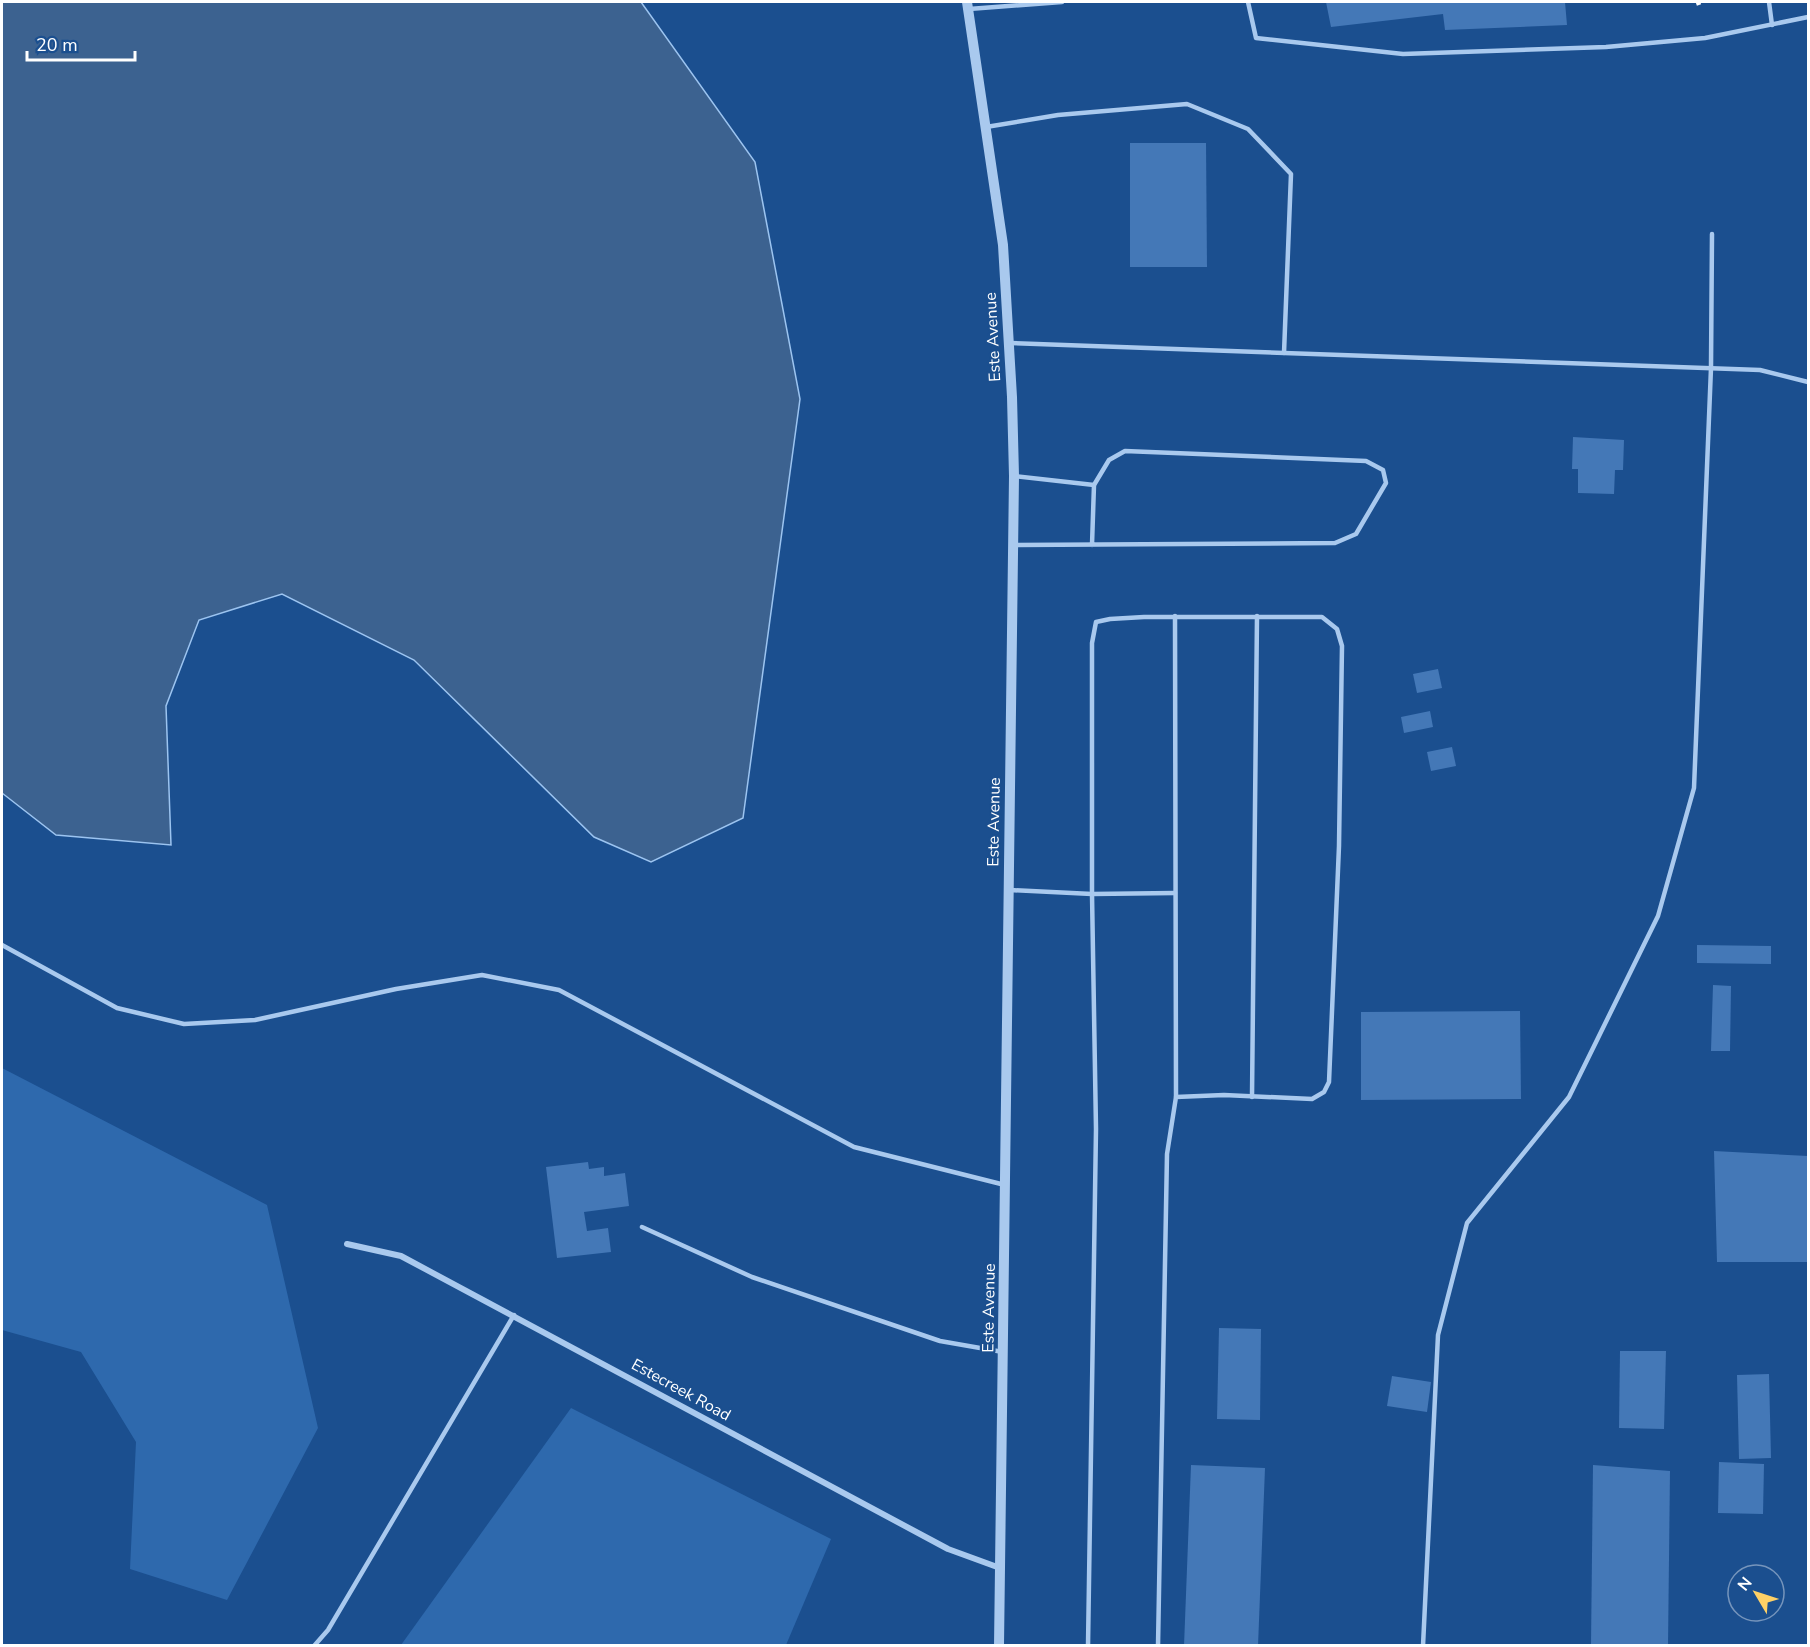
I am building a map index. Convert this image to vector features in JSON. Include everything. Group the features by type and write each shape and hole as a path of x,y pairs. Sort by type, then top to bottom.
{"street":[{"name":"Este Avenue","path":"967,5 1003,245 1014,476 999,1646"},
{"name":"Estecreek Road","path":"346,1244 401,1256 948,1549 1000,1568"}],"lane":[{"path":"967,5 1062,2"},
{"path":"1248,2 1256,38 1404,54 1606,47 1705,38 1809,17"},
{"path":"1769,2 1772,25"},
{"path":"986,127 1058,116 1187,104 1248,129 1291,174 1284,353"},
{"path":"1423,1646 1438,1335 1467,1223 1569,1096 1658,916 1694,788 1711,368 1712,234"},
{"path":"1009,342 1760,370 1809,382"},
{"path":"1013,545 1092,545 1335,543 1356,534 1386,483 1383,470 1366,461 1125,451 1109,460 1094,485 1092,545"},
{"path":"1014,476 1094,485"},
{"path":"1158,1646 1167,1154 1176,1097 1175,616"},
{"path":"1088,1646 1096,1129 1092,894 1092,643 1096,622 1110,618 1175,616 1322,617 1337,629 1342,646 1339,846 1329,1082 1324,1092 1312,1099 1176,1097"},
{"path":"1252,1097 1257,616"},
{"path":"1009,890 1092,894 1175,893"},
{"path":"2,945 117,1008 184,1024 255,1020 396,989 482,975 559,990 854,1147 1005,1185"},
{"path":"642,1227 752,1277 940,1341 1003,1352"},
{"path":"314,1646 328,1630 514,1315"}],"shaded area":[{"path":"2,2 641,2 755,162 800,399 743,818 651,862 594,837 414,660 282,594 199,620 166,706 171,845 56,835 2,793"},
{"path":"2,1068 267,1205 318,1428 227,1600 130,1569 136,1442 81,1352 2,1330"},
{"path":"571,1408 831,1539 786,1645 401,1645"}],"building":[{"path":"1326,2 1565,2 1567,25 1445,30 1443,14 1331,27"},
{"path":"1130,143 1206,143 1207,267 1130,267"},
{"path":"1573,437 1624,440 1623,470 1615,470 1614,494 1578,493 1578,469 1572,469"},
{"path":"1438,669 1442,688 1417,693 1413,674"},
{"path":"1430,711 1433,727 1404,733 1401,717"},
{"path":"1452,747 1456,766 1431,771 1427,752"},
{"path":"1697,945 1771,946 1771,964 1697,963"},
{"path":"1713,985 1731,986 1730,1051 1711,1051"},
{"path":"1520,1011 1521,1099 1361,1100 1361,1012"},
{"path":"1714,1151 1808,1156 1808,1262 1717,1262"},
{"path":"588,1162 589,1169 604,1167 604,1176 625,1173 629,1206 584,1212 587,1231 608,1228 611,1252 557,1258 546,1167"},
{"path":"1219,1328 1261,1329 1260,1420 1217,1419"},
{"path":"1620,1351 1666,1351 1664,1429 1619,1428"},
{"path":"1769,1374 1771,1458 1739,1459 1737,1375"},
{"path":"1392,1376 1431,1382 1427,1412 1387,1406"},
{"path":"1719,1462 1764,1464 1763,1514 1718,1513"},
{"path":"1191,1465 1265,1468 1258,1646 1184,1646"},
{"path":"1593,1465 1670,1471 1668,1646 1591,1646"}]}
